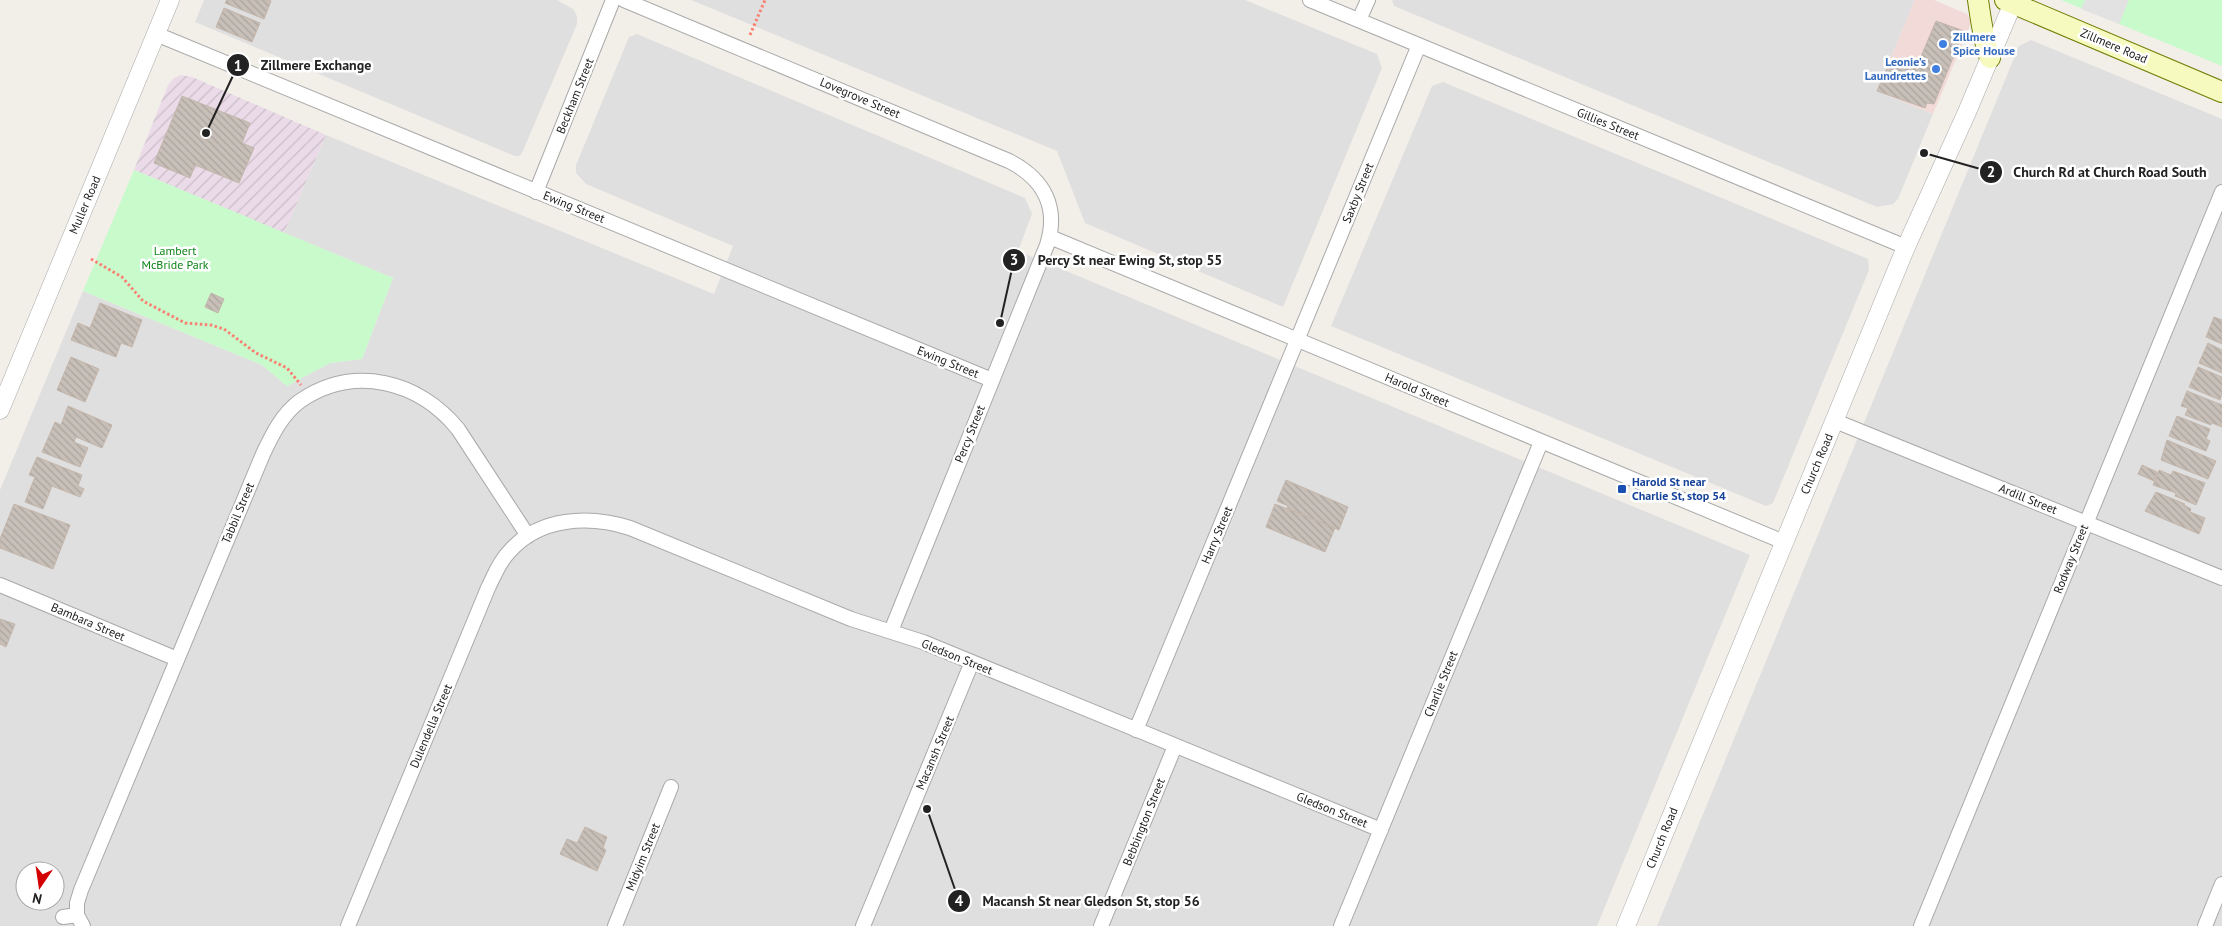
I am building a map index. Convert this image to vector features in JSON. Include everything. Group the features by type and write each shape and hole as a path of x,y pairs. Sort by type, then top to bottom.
{"main road":[{"path":"1978,0 1983,24 1983,39 1990,58"},
{"name":"Zillmere Road","path":"2009,2 2222,92"}],"street":[{"name":"Muller Road","path":"0,410 170,0"},
{"name":"Beckham Street","path":"536,192 613,0"},
{"name":"Lovegrove Street","path":"624,0 1017,165 1040,185 1049,200 1052,216 1050,237"},
{"name":"Gillies Street","path":"1310,0 1906,247"},
{"path":"1359,20 1368,0"},
{"name":"Church Road","path":"1626,926 1906,247 1990,58 2009,2"},
{"name":"Ewing Street","path":"156,34 992,380"},
{"name":"Saxby Street","path":"1298,340 1419,45"},
{"name":"Rodway Street","path":"1921,926 2222,192"},
{"name":"Harold Street","path":"1050,237 1784,542"},
{"name":"Percy Street","path":"891,631 1050,237"},
{"name":"Harry Street","path":"1136,730 1298,340"},
{"name":"Tabbil Street","path":"80,921 77,903 81,890 176,659 271,438 288,412 309,396 332,386 366,381 396,385 423,397 446,415 458,429 528,536"},
{"name":"Ardill Street","path":"1835,421 2222,578"},
{"name":"Charlie Street","path":"1341,926 1541,442"},
{"name":"Gledson Street","path":"528,536 570,521 586,519 615,524 851,619 891,631 972,662 1381,830"},
{"name":"Dulendella Street","path":"348,926 488,588 501,561 509,551 528,536"},
{"name":"Bambara Street","path":"0,585 176,659"},
{"name":"Macansh Street","path":"863,926 972,662"},
{"name":"Bebbington Street","path":"1101,926 1175,746"},
{"name":"Midyim Street","path":"615,926 671,787"},
{"path":"2205,926 2222,884"},
{"path":"63,917 80,921"}],"path":[{"path":"750,35 765,0"},
{"path":"91,259 122,277 143,301 185,323 218,327 256,353 287,368 309,396"}],"shaded area":[{"path":"204,0 557,0 573,9 577,16 577,24 522,153 519,156 515,156 195,22"},
{"path":"691,0 1245,0 1377,54 1382,68 1283,307 1085,223 1057,151"},
{"path":"1392,0 1915,0 1877,91 1933,114 1898,199 1893,204 1877,207 1394,6"},
{"path":"1915,0 1934,0 1967,14 1970,19 1970,26 1933,114 1877,91"},
{"path":"2085,0 2129,0 2119,24 2081,9"},
{"path":"637,34 1025,198 1032,214 1018,251 1750,555 1597,926 0,926 0,490 83,291 262,365 287,386 330,363 362,359 393,278 284,233 326,135 714,294 733,246 586,184 576,173 576,165 629,37"},
{"path":"2031,40 2222,119 2222,926 1657,926 2019,46"},
{"path":"181,75 192,77 326,135 284,233 134,170 168,85 174,78"},
{"path":"1443,82 1868,259 1869,270 1773,503 1766,506 1331,326 1432,86"}],"green space":[{"path":"2061,0 2222,0 2222,66"},
{"name":"Lambert McBride Park","path":"134,170 393,278 362,359 330,363 287,386 262,365 83,291"}],"building":[{"path":"227,0 271,1 264,19 225,3"},
{"path":"224,8 260,23 252,42 216,27"},
{"path":"1936,21 1964,31 1934,104 1927,103 1925,108 1877,91 1890,61 1902,66 1905,61 1917,66"},
{"path":"182,96 250,123 242,143 254,148 239,183 195,165 190,178 154,163"},
{"path":"211,293 224,299 218,313 205,307"},
{"path":"100,303 142,320 132,347 121,343 116,357 71,340 78,323 90,328"},
{"path":"2214,317 2222,320 2222,344 2206,337"},
{"path":"2208,343 2222,350 2222,373 2199,363"},
{"path":"71,357 99,369 85,402 57,390"},
{"path":"2198,367 2222,377 2220,400 2189,387"},
{"path":"2187,391 2222,405 2222,427 2185,415 2188,408 2181,406"},
{"path":"68,406 112,425 102,448 76,437 74,442 88,448 80,467 42,452 55,422 61,425"},
{"path":"2177,416 2210,429 2206,439 2210,441 2206,451 2169,436"},
{"path":"2167,440 2216,461 2208,479 2161,460"},
{"path":"37,457 82,475 78,486 84,489 80,497 52,486 43,509 25,502 35,477 29,475"},
{"path":"2142,465 2157,472 2154,481 2138,474"},
{"path":"2159,470 2171,475 2173,471 2205,483 2196,505 2175,496 2176,493 2153,485"},
{"path":"1286,480 1348,507 1339,530 1287,508 1288,506 1277,501"},
{"path":"2156,492 2185,504 2191,509 2190,512 2205,518 2199,534 2145,511"},
{"path":"14,504 70,525 53,569 0,548 0,539"},
{"path":"1275,504 1335,528 1325,552 1266,527"},
{"path":"0,619 15,624 6,647 0,644"},
{"path":"585,827 607,837 603,848 606,850 597,871 560,854 567,839 577,843"}],"place":[{"name":"Zillmere Spice House","path":"1943,44"},
{"name":"Leonie's Laundrettes","path":"1936,69"},
{"name":"Zillmere Exchange","path":"206,133"},
{"name":"Church Rd at Church Road South","path":"1924,153"},
{"name":"Percy St near Ewing St, stop 55","path":"1000,323"},
{"name":"Harold St near Charlie St, stop 54","path":"1622,489"},
{"name":"Macansh St near Gledson St, stop 56","path":"927,809"}]}
